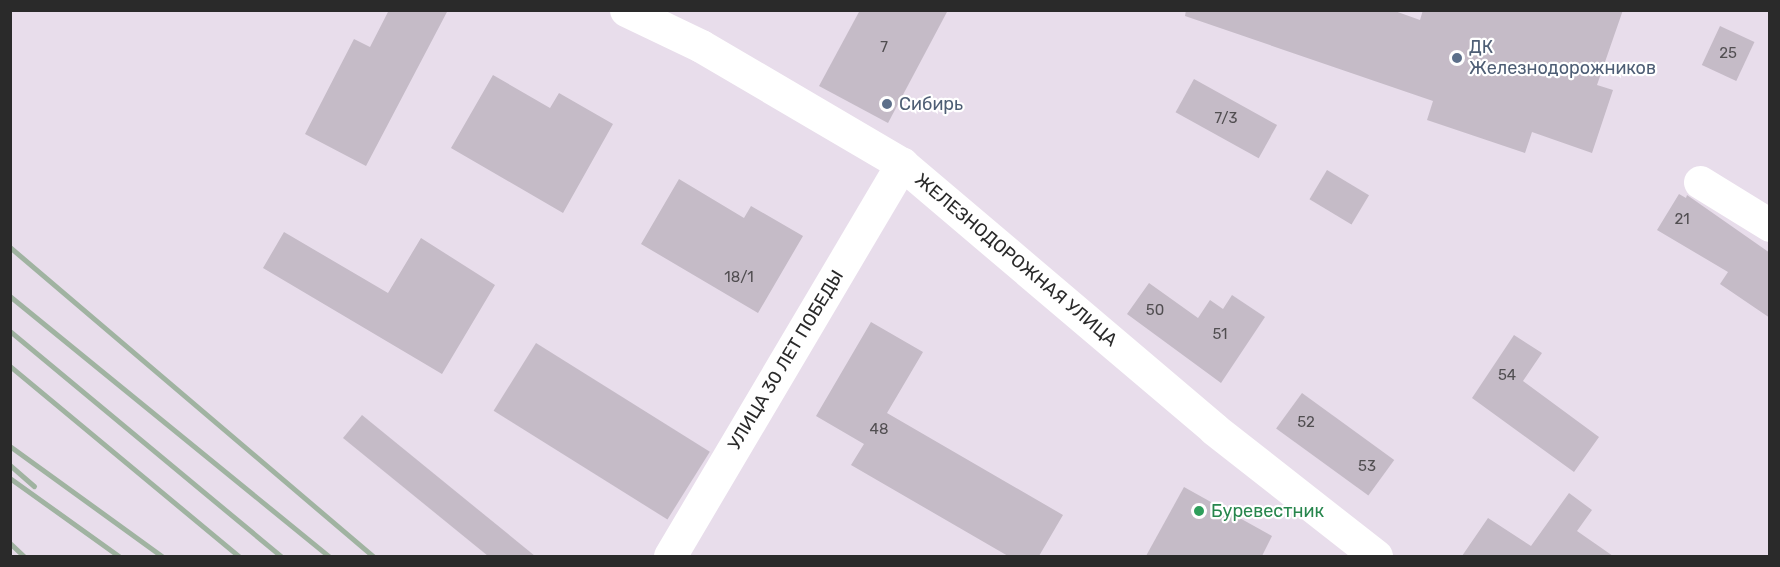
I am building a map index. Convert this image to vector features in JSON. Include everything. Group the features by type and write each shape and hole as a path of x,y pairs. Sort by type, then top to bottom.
{"street":[{"name":"ЖЕЛЕЗНОДОРОЖНАЯ УЛИЦА","path":"626,10 701,46 902,164 1214,429 1376,556"},
{"name":"УЛИЦА 30 ЛЕТ ПОБЕДЫ","path":"670,556 902,164"},
{"path":"1700,182 1770,225"}],"building":[{"path":"389,10 448,10 366,166 305,134 354,39 370,47"},
{"path":"860,10 948,10 888,123 819,86"},
{"name":"ДК Железнодорожников","path":"1186,10 1392,10 1420,20 1423,10 1623,10 1597,85 1613,90 1592,153 1532,132 1525,153 1427,120 1433,101 1185,16"},
{"path":"1720,26 1754,42 1736,81 1702,65"},
{"path":"493,75 550,108 559,93 613,124 563,213 451,148"},
{"path":"1194,79 1277,125 1259,158 1176,112"},
{"path":"1327,170 1369,195 1351,224 1309,199"},
{"path":"679,179 744,218 751,206 803,236 758,313 641,244"},
{"path":"1679,194 1686,198 1687,195 1770,253 1770,318 1720,284 1728,272 1657,230"},
{"path":"284,232 388,293 421,238 495,285 442,374 263,268"},
{"path":"1149,283 1198,318 1210,300 1223,309 1232,295 1265,317 1221,383 1127,314"},
{"path":"871,322 923,352 887,413 1063,515 1039,556 1008,556 851,465 864,444 816,416"},
{"path":"1514,335 1542,353 1523,381 1599,437 1574,472 1472,398"},
{"path":"536,343 710,452 667,519 494,411"},
{"path":"1302,393 1394,460 1368,496 1276,429"},
{"path":"362,415 535,556 488,556 343,438"},
{"name":"Буревестник","path":"1184,487 1272,536 1262,556 1146,556"},
{"path":"1569,493 1592,510 1577,531 1613,556 1462,556 1488,518 1531,546"}],"railway":[{"path":"10,247 373,556"},
{"path":"10,296 329,556"},
{"path":"10,331 281,556"},
{"path":"10,366 239,556"},
{"path":"10,446 162,556"},
{"path":"10,465 34,486"},
{"path":"10,478 119,556"},
{"path":"10,543 24,556"}],"place":[{"name":"ДК Железнодорожников","path":"1457,58"},
{"name":"Сибирь","path":"887,104"},
{"name":"Буревестник","path":"1199,511"}]}
